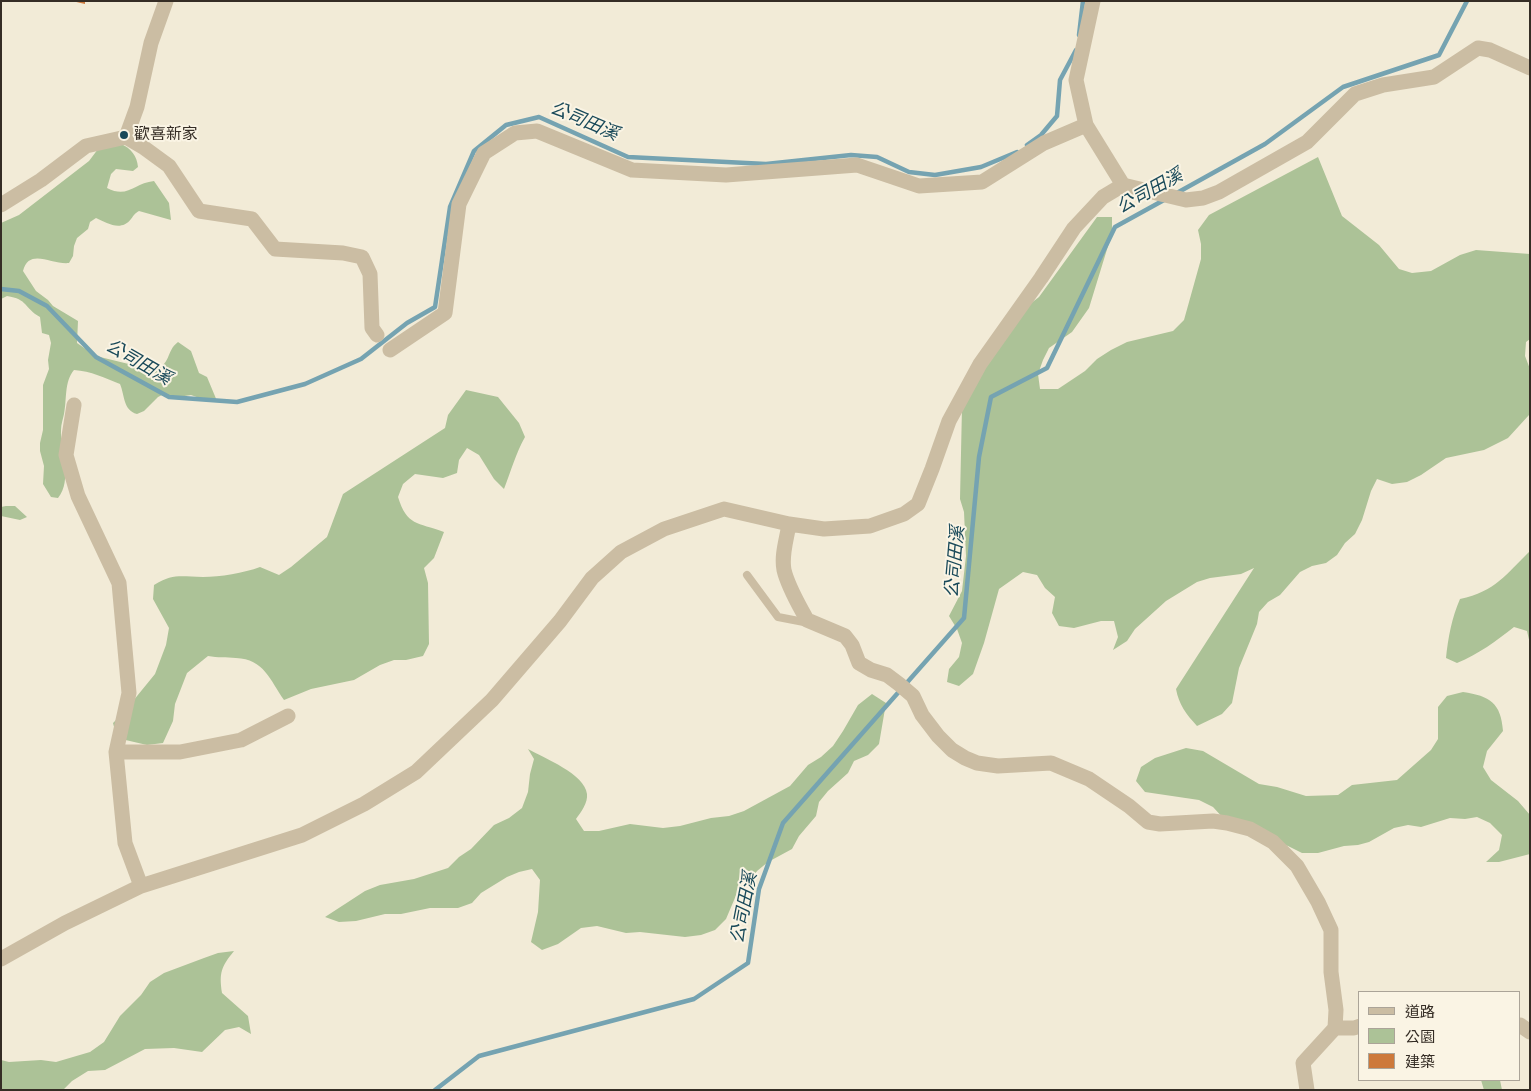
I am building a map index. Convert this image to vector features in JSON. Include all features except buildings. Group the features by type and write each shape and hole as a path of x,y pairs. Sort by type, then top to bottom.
{"street":[{"path":"126,137 137,107 151,43 166,1"},
{"path":"1093,1 1076,80 1086,125 1127,185"},
{"path":"1,960 65,923 140,886 302,835 364,804 416,772 492,700 560,621 592,578 621,552 664,530 724,509 789,524 824,529 870,526 904,514 918,504 949,421 980,364 1074,228 1103,197 1127,185 1186,200 1203,198 1219,192 1307,142 1355,94 1383,86 1434,78 1478,48 1490,50 1530,68"},
{"path":"390,350 445,313 459,204 484,153 515,133 537,131 632,170 726,175 857,165 919,186 982,182 1044,143 1086,125"},
{"path":"1,205 41,180 86,146 126,137 169,166 199,211 252,219 275,249 343,252 362,257 370,274 372,328 377,335"},
{"path":"74,405 66,455 78,496 119,583 129,693 116,752 125,843 140,886"},
{"path":"789,524 784,552 784,570 796,600 807,620 845,636 852,645 859,663 871,670 887,675 899,684 912,696 922,715 938,736 952,750 977,763 998,766 1052,763 1089,779 1148,822 1160,824 1227,823 1250,830 1273,842 1297,866 1318,902 1331,930 1331,972 1336,1010 1335,1028 1303,1063 1307,1090"},
{"path":"116,752 180,752 240,740 288,716"},
{"path":"1335,1028 1358,1027"}],"lane":[{"path":"377,335 390,350"},
{"path":"747,576 778,617 817,624"}],"green space":[{"path":"121,144 133,153 138,167 133,171 116,169 111,174 107,188 120,192 154,181 169,203 171,220 139,211 127,223 118,226 96,218 90,222 88,229 77,238 73,256 69,263 36,258 26,264 23,271 36,291 53,306 78,321 77,343 96,356 153,370 166,362 171,350 178,342 191,351 199,373 207,377 217,401 211,402 191,395 178,397 164,394 158,397 144,411 137,414 132,412 127,406 120,384 92,373 74,370 67,385 61,428 65,483 58,498 51,497 43,484 44,466 40,443 43,430 43,385 49,369 48,360 51,343 49,335 42,333 40,317 19,299 7,296 1,299 1,223 19,215 89,161 98,149"},
{"path":"1318,157 1342,216 1379,245 1399,269 1412,273 1431,271 1460,255 1476,250 1530,254 1530,339 1526,342 1525,356 1530,369 1529,415 1508,438 1484,450 1446,458 1407,482 1392,484 1377,479 1355,534 1345,543 1337,555 1326,563 1312,566 1300,572 1280,595 1268,602 1259,612 1257,624 1239,668 1232,703 1222,714 1197,726 1184,709 1176,689 1254,568 1241,574 1210,578 1197,582 1166,601 1135,629 1127,641 1113,650 1118,637 1114,621 1101,621 1074,628 1059,626 1052,613 1055,597 1045,588 1037,575 1023,572 999,589 973,674 959,686 947,682 949,669 959,657 962,643 957,629 949,616 962,591 966,556 964,512 960,499 962,407 966,396 1030,304 1039,297 1097,217 1112,217 1112,233 1089,308 1072,332 1049,348 1038,374 1040,389 1058,389 1085,371 1097,359 1111,350 1127,342 1173,331 1184,320 1201,259 1201,244 1198,230 1209,215"},
{"path":"466,390 498,397 519,423 525,437 504,489 494,479 479,455 467,448 459,460 457,473 443,478 415,474 403,484 398,497 401,506 409,518 414,522 444,532 434,558 424,568 428,583 429,644 423,656 406,660 394,660 380,665 354,680 311,689 284,700 260,666 246,659 208,656 187,673 175,704 173,721 163,743 147,745 117,738 113,723 155,674 166,645 169,628 153,599 154,585 172,577 210,577 260,567 279,575 327,537 343,494 445,428 448,415"},
{"path":"15,506 27,517 20,520 1,516 1,507"},
{"path":"1530,551 1530,644 1527,631 1514,627 1473,656 1457,663 1446,658 1451,628 1460,599 1483,592 1491,587"},
{"path":"1463,692 1487,699 1497,707 1500,714 1503,731 1487,751 1483,767 1491,780 1518,801 1530,815 1530,854 1499,862 1486,862 1499,850 1502,835 1490,823 1477,817 1465,819 1450,818 1421,827 1408,825 1394,828 1369,842 1358,845 1344,846 1318,853 1302,853 1288,846 1263,838 1225,820 1213,807 1199,800 1145,792 1136,781 1141,767 1155,758 1186,748 1203,751 1259,784 1277,787 1306,796 1338,795 1352,785 1397,780 1431,750 1438,739 1438,707 1447,696"},
{"path":"872,694 886,703 879,744 868,755 854,761 848,773 828,791 819,802 816,816 799,836 792,849 768,862 757,871 749,884 737,893 726,919 715,930 701,935 685,937 640,932 626,933 597,926 581,928 558,944 542,950 531,942 538,912 540,880 532,869 507,877 481,893 472,903 458,908 430,908 401,914 385,914 356,921 339,922 325,917 365,891 380,885 414,879 448,868 471,849 494,825 509,818 522,808 528,792 534,759 528,749 572,773 585,787 586,801 576,819 584,831 599,831 630,824 663,828 680,826 744,811 790,786 808,765 833,746 858,705"},
{"path":"234,951 222,970 222,993 248,1016 251,1034 239,1027 225,1030 202,1052 174,1048 145,1049 105,1070 88,1071 72,1081 63,1090 1,1090 1,1060 9,1062 41,1060 56,1062 90,1052 104,1042 120,1016 141,995 150,982 164,973 204,958 218,953"},
{"path":"1481,1081 1500,1081 1502,1090 1484,1090"}],"waterway":[{"name":"公司田溪","path":"1079,35 1083,1"},
{"name":"公司田溪","path":"1175,194 1265,144 1343,87 1439,55 1467,1"},
{"name":"公司田溪","path":"1027,145 1041,135 1057,116 1060,80 1076,50"},
{"name":"公司田溪","path":"1,289 19,291 47,306 96,357 169,397 237,402 305,384 361,359 407,323 435,307 450,207 474,151 506,125 539,117 628,157 766,164 851,155 877,157 909,172 935,175 981,167 1017,152"},
{"name":"公司田溪","path":"435,1090 479,1056 694,999 748,963 759,889 783,823 964,618 979,457 991,397 1047,368 1115,227 1164,200"}],"place":[{"name":"歡喜新家","path":"124,135"}]}
